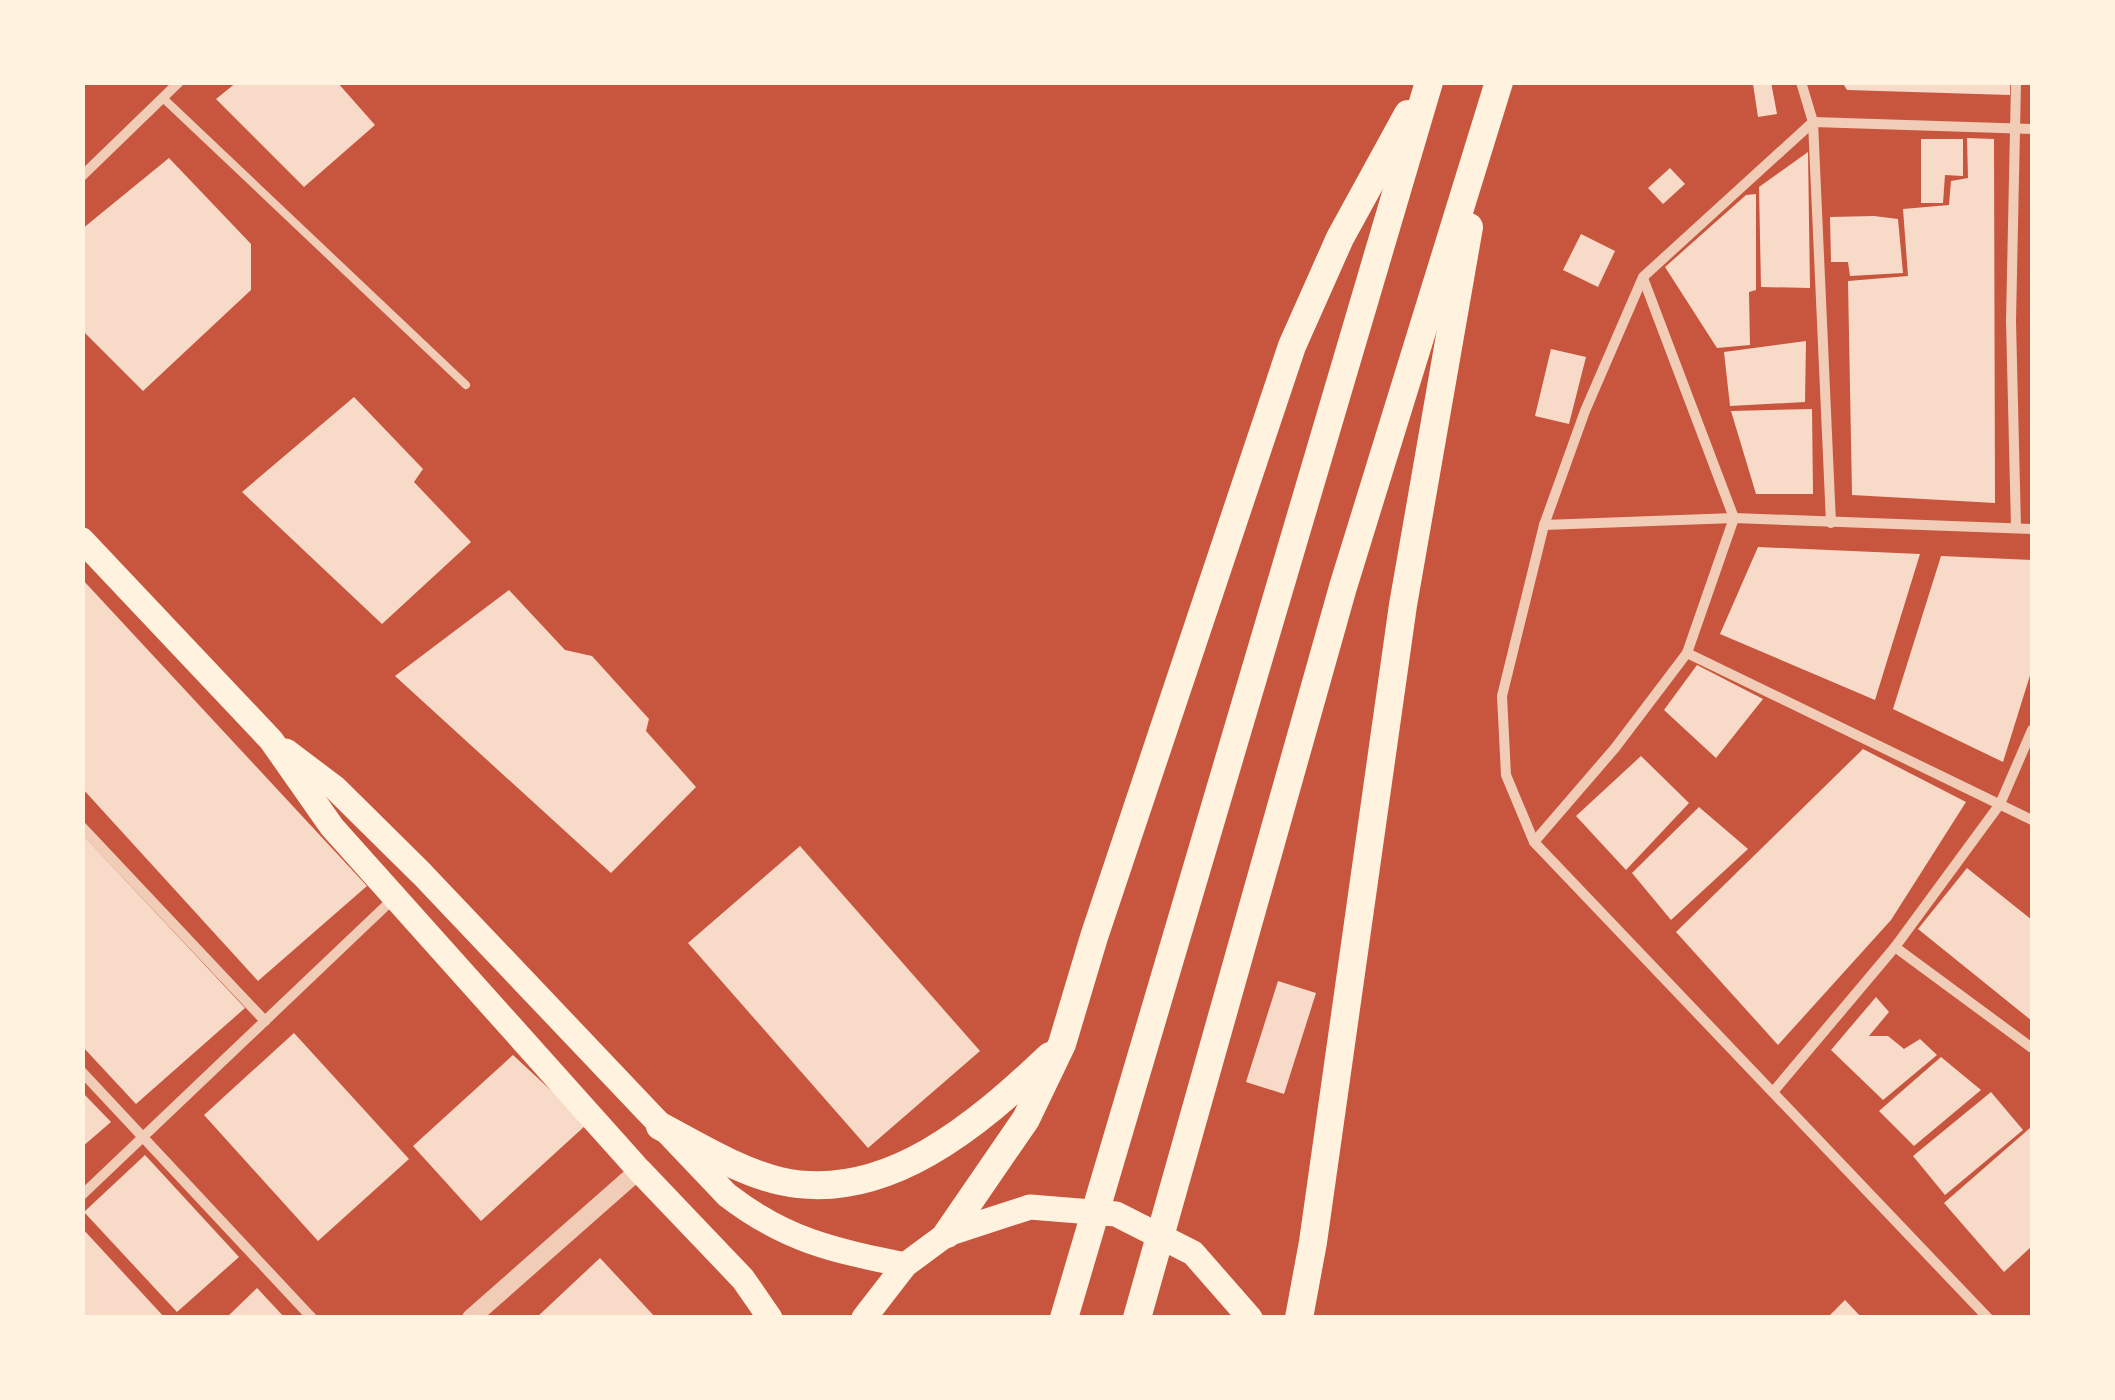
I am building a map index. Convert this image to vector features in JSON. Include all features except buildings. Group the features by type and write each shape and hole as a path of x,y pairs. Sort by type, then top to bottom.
{"highway":[{"path":"1064,1318 1428,82"},
{"path":"947,1234 1026,1119 1062,1044 1292,346 1340,238 1428,82"},
{"path":"1137,1318 1343,587 1499,82"},
{"path":"1299,1318 1402,605 1490,110"},
{"path":"660,1126 738,1166 781,1181 826,1184 872,1177 914,1162 947,1140 1018,1086 1062,1044"}],"main road":[{"path":"82,540 271,740 356,808 727,1196 760,1220 798,1239 904,1265"},
{"path":"271,740 332,826 639,1170 744,1280 770,1318"},
{"path":"864,1318 904,1265 947,1234 1030,1207 1116,1214 1193,1252 1250,1318"}],"street":[{"path":"82,176 179,82"},
{"path":"1800,82 1813,122 1832,524"},
{"path":"2016,82 2011,320 2016,528"},
{"path":"1988,1318 1534,842 1506,775 1502,696 1544,525 1586,411 1643,277 1813,122 2032,129"},
{"path":"1534,842 1615,748 1686,653 1734,518 1643,277"},
{"path":"1544,525 1734,518 2032,529"},
{"path":"1686,653 2032,820"},
{"path":"1773,1092 1895,947 2000,804 2032,730"},
{"path":"82,826 265,1020"},
{"path":"82,1195 395,897"},
{"path":"1895,947 2032,1048"},
{"path":"82,1072 312,1318"},
{"path":"471,1318 639,1170"}],"lane":[{"path":"162,98 466,385"}]}
